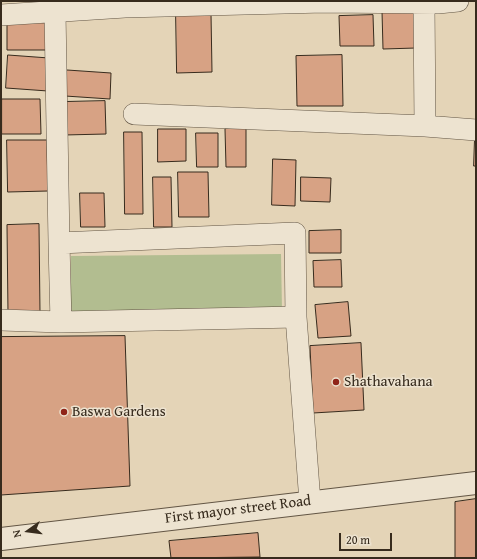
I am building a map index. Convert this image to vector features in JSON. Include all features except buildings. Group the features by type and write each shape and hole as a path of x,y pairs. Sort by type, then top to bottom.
{"street":[{"path":"1,15 55,12 124,4 324,1 458,1"},
{"path":"425,126 433,2"},
{"path":"55,12 61,322"},
{"path":"134,114 425,126 476,130"},
{"path":"59,243 296,232 296,317 310,502"},
{"path":"1,320 61,322 296,317"},
{"name":"First mayor street Road","path":"1,539 476,483"}],"green space":[{"path":"281,254 282,311 71,313 71,256"}],"place":[{"name":"Shathavahana","path":"336,382"},
{"name":"Baswa Gardens","path":"64,412"}]}
